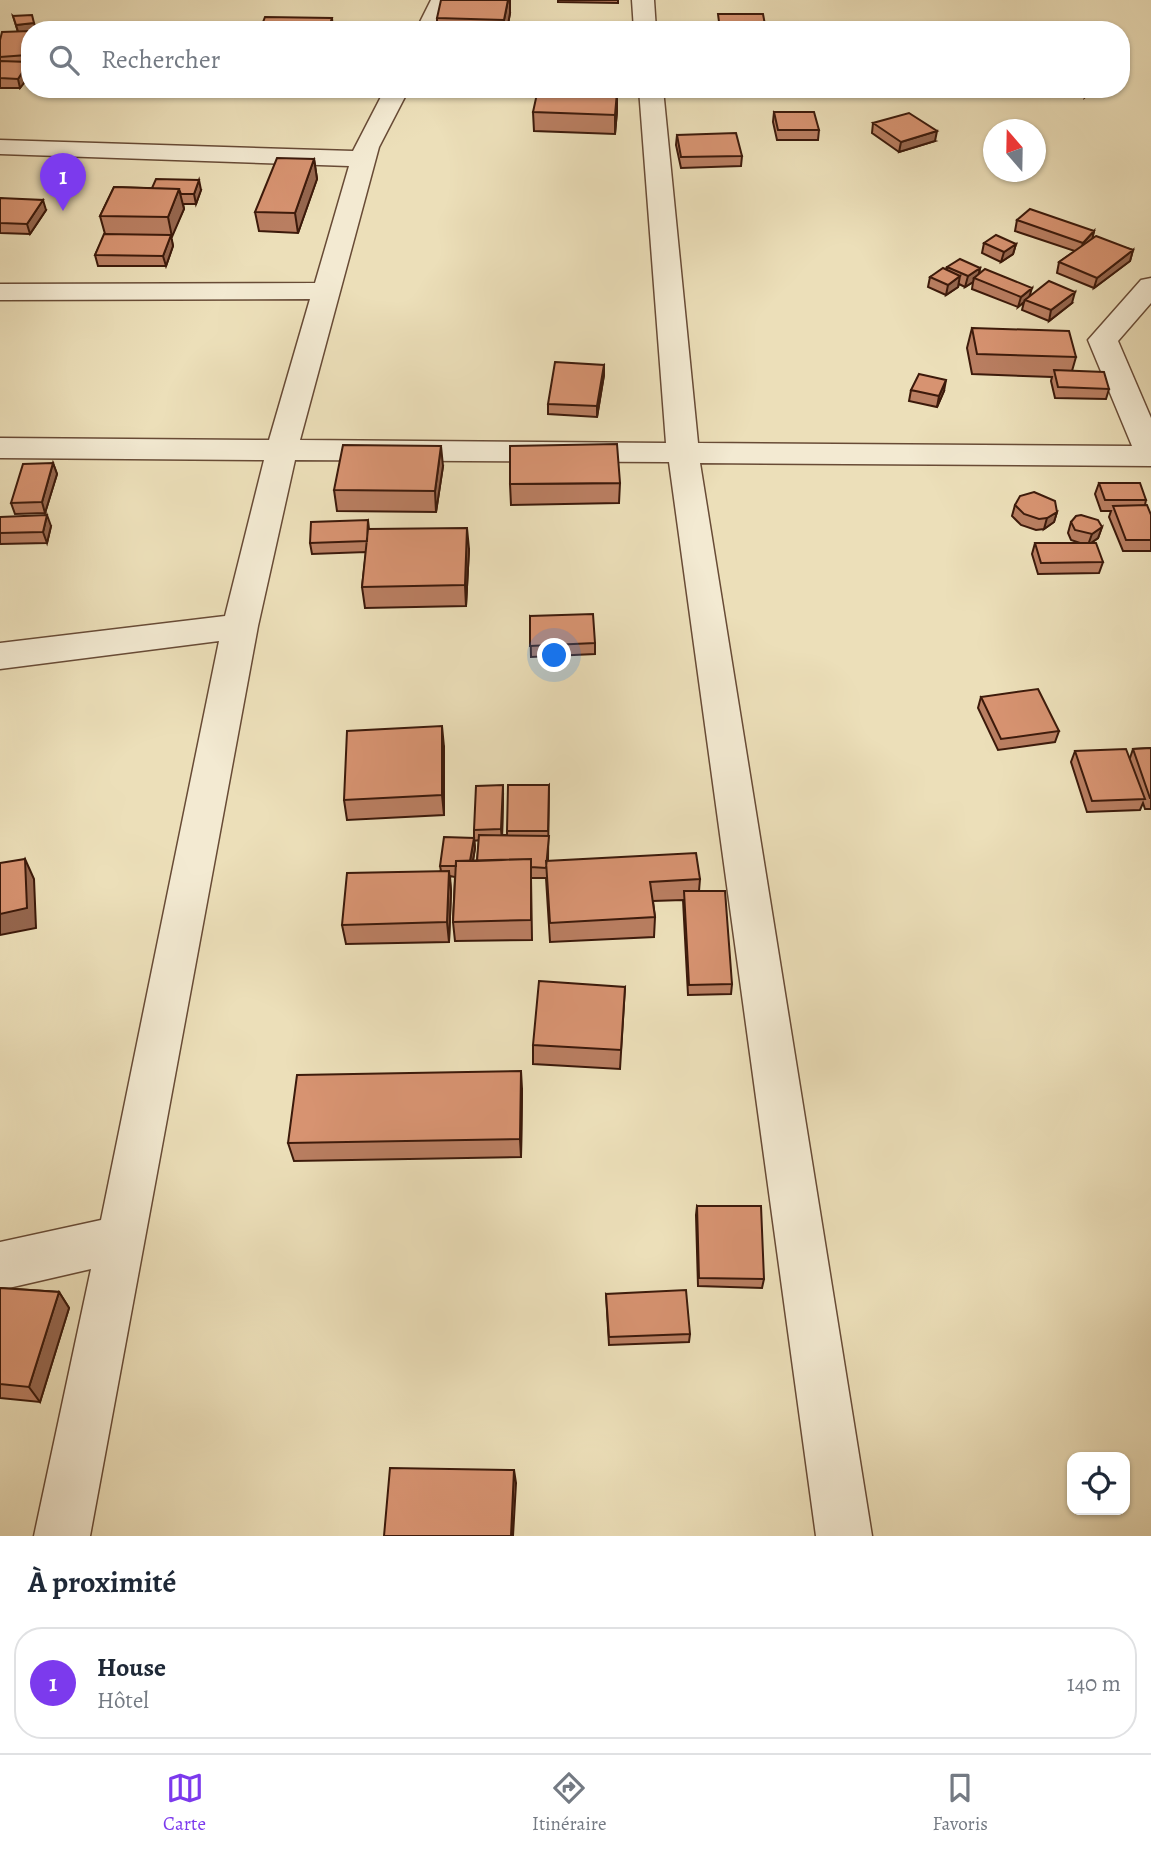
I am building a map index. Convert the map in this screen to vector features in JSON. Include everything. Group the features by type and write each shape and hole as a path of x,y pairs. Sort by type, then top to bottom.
{"street":[{"path":"432,21 442,0"},
{"path":"643,0 644,21"},
{"path":"62,1536 240,626 282,449 367,147 392,98"},
{"path":"652,98 682,452 844,1536"},
{"path":"0,147 364,159"},
{"path":"0,448 1151,455 1103,340 1151,286"},
{"path":"0,292 327,291"},
{"path":"0,656 240,626"},
{"path":"0,1266 122,1239"}],"building":[{"path":"441,0 508,0 504,20 437,18"},
{"path":"718,14 763,14 764,21 719,21"},
{"path":"32,15 34,21 21,21 21,24 16,25 13,16"},
{"path":"265,17 332,18 331,21 263,21"},
{"path":"21,31 21,55 0,57 2,32"},
{"path":"0,61 21,62 21,74 18,79 0,78"},
{"path":"536,98 616,98 615,115 533,112"},
{"path":"774,112 814,112 819,130 778,130"},
{"path":"909,113 937,131 901,142 873,123"},
{"path":"736,133 742,156 681,157 677,135"},
{"path":"277,158 314,159 295,213 255,212"},
{"path":"156,179 199,180 194,194 181,194 179,189 152,188"},
{"path":"114,187 179,189 168,217 100,216"},
{"path":"0,198 43,200 27,224 0,223"},
{"path":"1030,209 1094,231 1083,243 1017,220"},
{"path":"104,234 171,235 163,256 95,255"},
{"path":"996,235 1016,244 1004,252 984,243"},
{"path":"1096,236 1133,250 1097,278 1059,262"},
{"path":"960,259 980,268 968,276 947,267"},
{"path":"943,268 960,276 948,285 930,277"},
{"path":"985,269 1032,288 1021,297 974,278"},
{"path":"1049,281 1075,292 1051,310 1025,300"},
{"path":"972,328 1069,331 1076,357 977,354"},
{"path":"555,362 604,365 597,406 548,404"},
{"path":"1054,370 1104,372 1109,389 1058,387"},
{"path":"919,374 946,380 939,396 911,390"},
{"path":"617,444 620,483 510,484 510,446"},
{"path":"343,445 441,446 435,491 334,490"},
{"path":"53,463 42,502 11,503 23,464"},
{"path":"1099,483 1140,483 1146,500 1105,500"},
{"path":"1034,492 1055,501 1057,512 1039,519 1024,514 1015,505 1020,496"},
{"path":"1147,505 1151,515 1151,540 1126,540 1113,506"},
{"path":"47,515 43,532 0,533 0,517"},
{"path":"1081,515 1098,520 1102,527 1092,534 1075,530 1071,522"},
{"path":"368,520 367,541 310,543 311,522"},
{"path":"467,528 465,585 362,587 368,529"},
{"path":"1035,543 1096,543 1103,562 1041,563"},
{"path":"593,614 595,643 530,646 530,616"},
{"path":"1038,689 1059,731 1001,739 981,697"},
{"path":"442,726 442,795 344,800 347,731"},
{"path":"1151,748 1151,798 1150,798 1133,749"},
{"path":"1126,749 1145,799 1092,801 1075,751"},
{"path":"503,785 501,829 474,830 476,786"},
{"path":"508,785 549,785 548,831 507,831"},
{"path":"479,835 549,836 546,868 531,867 531,859 477,861"},
{"path":"444,837 474,838 470,861 456,861 456,866 440,866"},
{"path":"696,853 700,879 650,882 655,917 550,923 546,861"},
{"path":"25,859 27,908 0,914 0,863"},
{"path":"531,859 531,920 453,922 456,861"},
{"path":"449,871 447,922 342,925 347,873"},
{"path":"684,891 725,891 732,984 689,985"},
{"path":"539,981 625,987 621,1050 533,1045"},
{"path":"521,1071 520,1139 288,1143 297,1075"},
{"path":"697,1206 761,1206 764,1279 699,1278"},
{"path":"0,1288 59,1292 29,1387 0,1384"},
{"path":"686,1290 690,1334 609,1337 606,1294"},
{"path":"390,1468 514,1470 511,1536 384,1536"}],"place":[{"name":"House","path":"63,211"}]}
